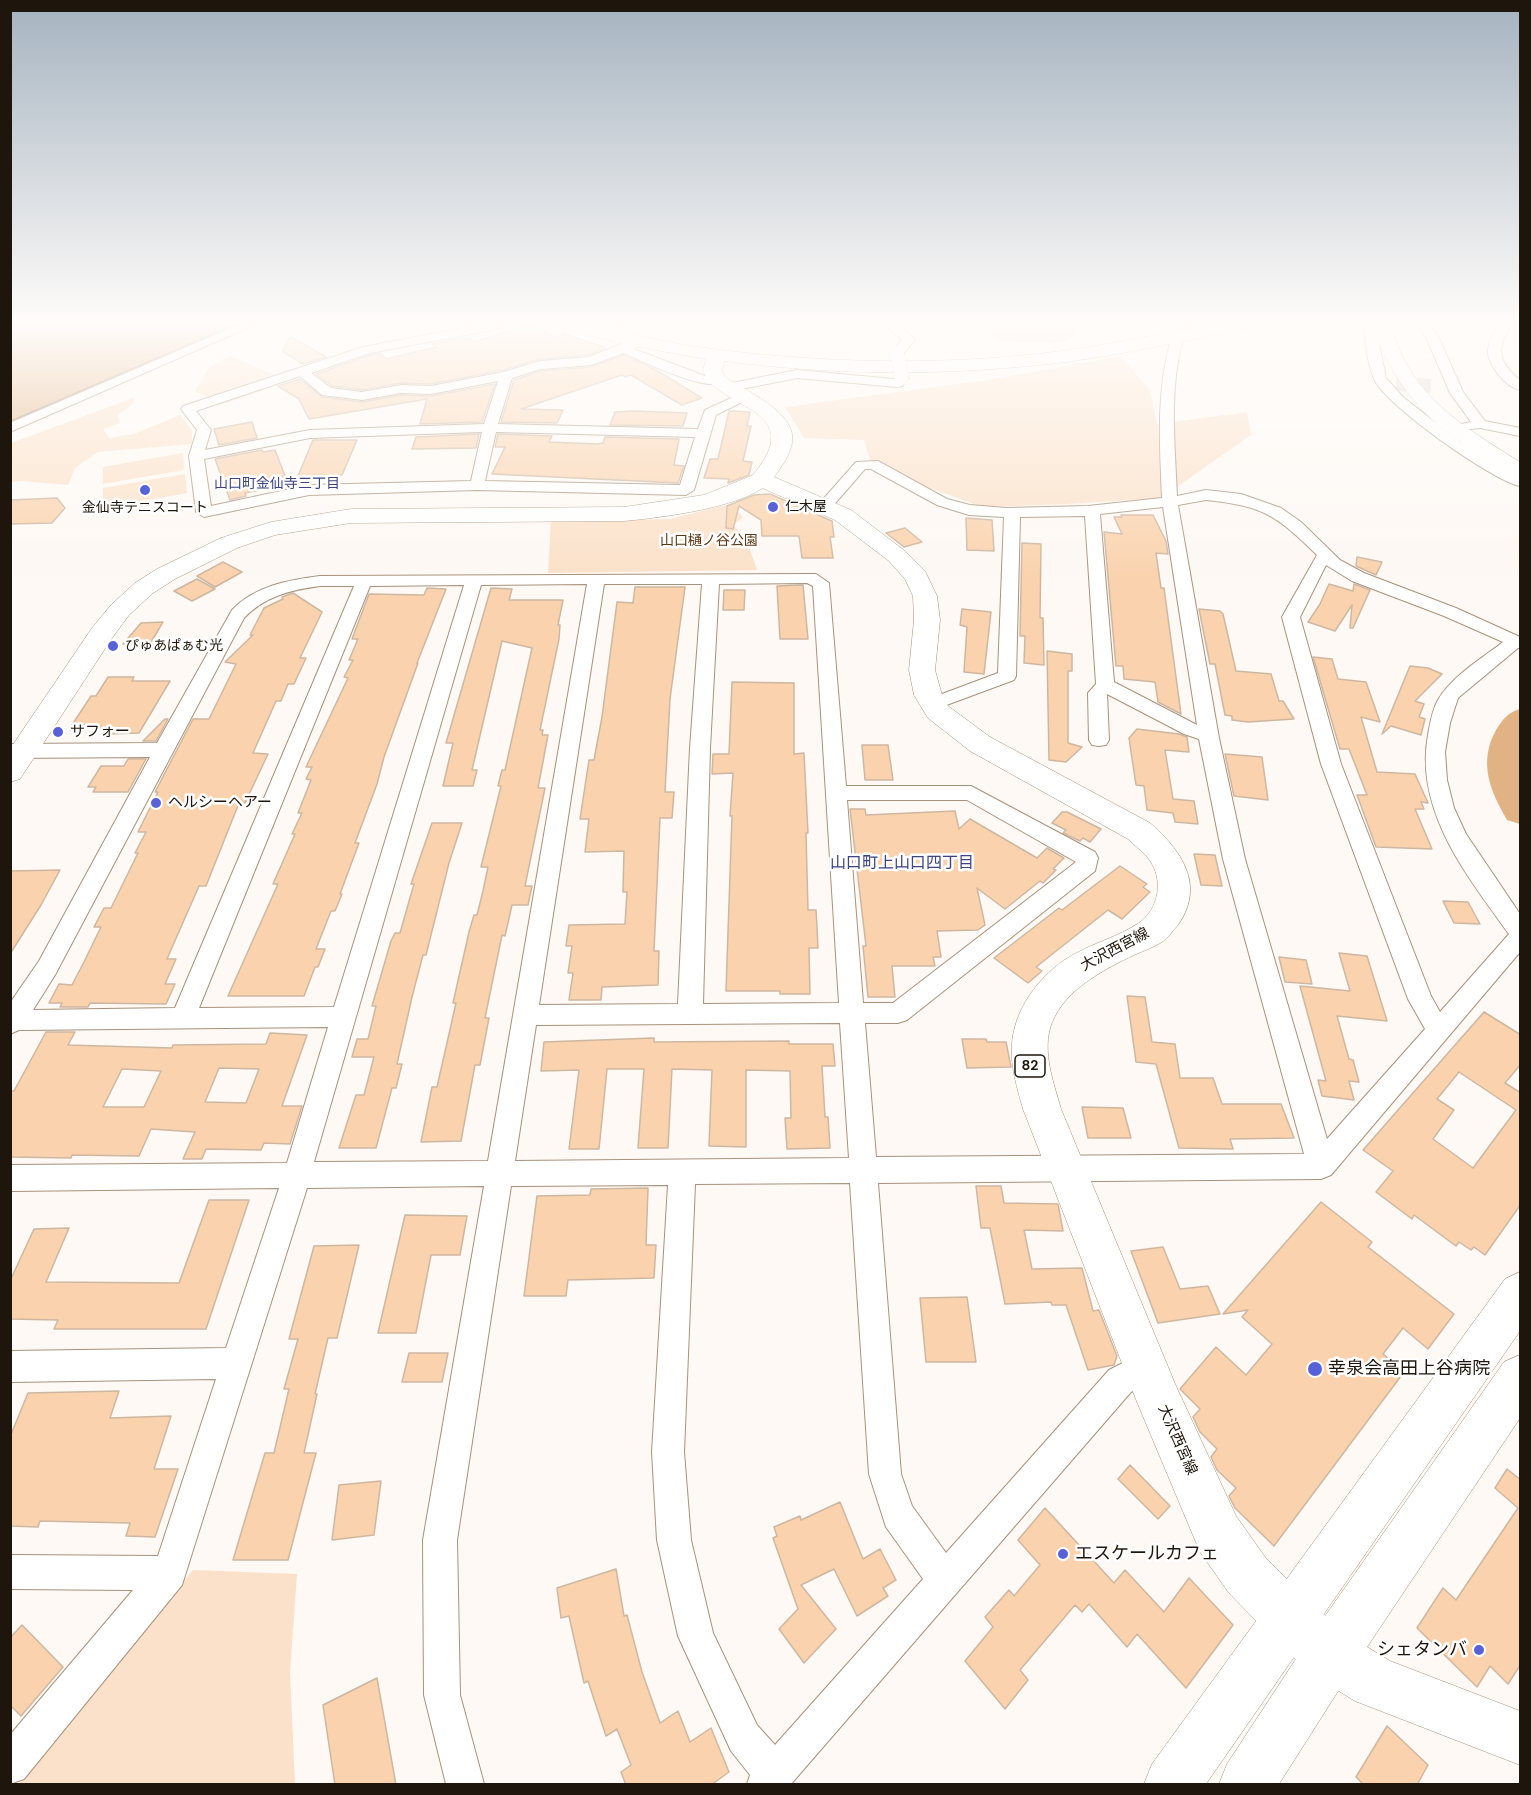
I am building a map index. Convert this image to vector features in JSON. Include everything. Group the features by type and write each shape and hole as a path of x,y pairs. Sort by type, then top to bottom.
{"main road":[{"path":"10,772 18,750 120,610 144,588 166,574 229,543 271,529 351,516 624,514 669,511 702,504 761,478 775,462 783,444 782,430 764,409"},
{"path":"1434,409 1470,426 1521,460"},
{"path":"1450,409 1521,471"},
{"name":"大沢西宮線","path":"761,478 826,505 843,515 897,556 916,576 925,596 926,612 921,670 928,695 938,712 980,744 1140,831 1160,850 1174,879 1170,910 1161,922 1144,935 1102,955 1067,977 1053,990 1036,1017 1029,1048 1030,1067 1042,1110 1146,1367 1218,1534 1247,1575 1290,1620 1330,1655 1374,1682 1521,1738"},
{"path":"1172,1785 1521,1294"},
{"path":"1247,1785 1330,1655 1521,1378"}],"street":[{"path":"10,428 54,409"},
{"path":"189,409 204,430 196,456 204,512 309,490 477,485 686,490 710,412 718,409"},
{"path":"477,485 496,409"},
{"path":"1166,409 1170,502 1208,735 1234,860 1322,1166"},
{"path":"1410,409 1455,445 1521,482"},
{"path":"1463,409 1470,426 1521,432"},
{"path":"196,456 310,434 490,428 702,434"},
{"path":"826,505 861,465 873,464 942,502 969,510 1092,511 1170,502 1206,495 1241,500 1276,512 1295,525 1328,557 1358,577 1450,612 1518,642"},
{"path":"1092,511 1106,685"},
{"path":"933,704 1007,676 1012,512"},
{"path":"1328,557 1321,559 1291,616 1331,764 1420,999 1438,1030"},
{"path":"12,1022 47,968 238,613 262,596 297,584 320,581 473,582 810,578 821,583 885,1474 898,1515 945,1580"},
{"path":"690,1014 700,759 711,579"},
{"path":"465,1785 442,1695 440,1540 596,580"},
{"path":"183,1018 364,581"},
{"path":"10,1765 170,1573 296,1177 473,582"},
{"path":"1518,642 1478,670 1448,700 1435,740 1434,775 1443,810 1463,849 1521,931"},
{"path":"1106,685 1191,730 1208,735"},
{"path":"1099,740 1096,693 1106,685"},
{"path":"18,750 166,750"},
{"path":"525,1015 898,1013 1087,864 1087,858 971,793 835,793"},
{"path":"10,1178 1066,1169 1113,1166 1322,1166 1521,937"},
{"path":"12,1022 343,1017"},
{"path":"682,1173 668,1452 674,1540 696,1636 744,1738 770,1779 1120,1382 1146,1367"},
{"path":"10,1367 237,1363"},
{"path":"10,1572 170,1573"}],"green space":[{"path":"104,409 127,409 118,415 120,423 103,429 109,438 134,434 180,415 192,430 192,444 98,452 75,468 68,485 11,482 11,443"},
{"path":"786,409 1154,409 1157,424 1247,412 1251,435 1161,498 983,507 924,486 870,460 864,440 804,438"},
{"name":"金仙寺テニスコート","path":"183,453 184,470 103,484 103,467"},
{"name":"金仙寺テニスコート","path":"185,474 187,493 103,508 103,488"},
{"name":"山口樋ノ谷公園","path":"730,504 743,517 734,525 748,544 757,570 548,573 551,521 670,519"},
{"path":"193,1570 297,1574 290,1672 295,1784 19,1784"}],"shaded area":[{"path":"11,409 39,409 11,421"}],"building":[{"path":"304,409 369,409 309,419"},
{"path":"424,409 487,409 482,422 420,424"},
{"path":"505,409 563,410 557,423 501,422"},
{"path":"729,411 750,412 747,426 751,426 743,461 752,462 749,475 728,483 729,479 704,478 710,459 718,459"},
{"path":"615,412 687,413 683,426 610,425"},
{"path":"252,422 257,438 219,445 214,429"},
{"path":"479,434 476,448 412,449 416,437"},
{"path":"498,434 552,436 549,442 597,444 603,443 605,437 679,439 674,465 684,466 678,483 492,474 505,447 495,447"},
{"path":"313,440 357,440 342,475 298,476"},
{"path":"262,450 263,452 275,450 285,476 282,476 285,485 245,493 246,496 230,500 215,459"},
{"path":"770,494 832,521 834,537 830,537 833,558 802,558 799,536 762,536 761,520 739,506 733,529 726,528 727,506 754,495"},
{"path":"57,498 65,508 52,523 10,524 10,500"},
{"path":"1121,515 1153,515 1166,541 1168,554 1156,553 1161,588 1164,588 1181,714 1158,702 1155,682 1124,679 1123,666 1116,666 1104,532 1122,534 1114,517 1122,517"},
{"path":"966,518 992,520 994,551 967,550"},
{"path":"905,528 922,542 904,547 886,533"},
{"path":"1022,543 1041,544 1040,618 1043,618 1044,665 1024,663 1025,636 1020,636"},
{"path":"1357,557 1382,562 1376,575 1356,566"},
{"path":"223,562 242,572 215,587 197,576"},
{"path":"197,579 215,589 192,601 174,591"},
{"path":"1329,584 1353,591 1354,584 1370,590 1353,628 1350,628 1352,605 1335,631 1308,622"},
{"path":"803,585 808,639 780,639 777,586"},
{"path":"635,587 685,587 670,699 665,792 674,792 672,818 660,818 654,951 659,951 658,985 602,987 601,1000 569,1000 573,973 568,973 572,946 566,946 569,925 625,924 627,892 623,892 624,851 585,852 589,819 580,819 589,760 594,760 602,717 617,602 633,603"},
{"path":"427,588 446,589 384,757 377,784 355,843 359,843 340,894 342,894 335,911 331,911 316,949 325,949 304,996 228,996 278,884 273,884 295,834 292,834 302,813 298,813 311,780 306,779 312,767 306,767 348,678 344,677 353,660 349,660 358,639 352,639 369,594 424,595"},
{"path":"491,588 512,589 509,600 563,600 558,625 560,625 559,639 540,730 543,730 542,735 548,735 538,788 545,788 525,886 532,886 528,905 512,905 505,936 502,935 485,1018 489,1018 480,1065 475,1065 461,1141 421,1142 432,1087 437,1087 469,932 474,915 477,915 483,891 488,867 481,867 501,786 498,786 502,770 505,770 532,648 502,641 472,770 477,770 473,786 443,786 453,743 446,743"},
{"path":"724,590 745,590 744,610 723,610"},
{"path":"293,593 322,612 300,658 306,658 294,684 288,684 281,701 276,701 253,753 268,754 245,803 239,803 206,886 199,886 167,959 176,959 165,984 175,984 166,1004 90,1003 88,1007 60,1007 62,1003 49,1003 59,984 72,985 84,962 101,927 94,927 104,908 111,908 138,853 135,853 146,832 138,832 158,792 155,792 193,719 209,719 236,664 225,662 253,635 250,635 264,608"},
{"path":"962,609 991,612 984,674 964,672 967,627 960,625"},
{"path":"1199,609 1220,611 1223,614 1236,671 1271,674 1279,701 1283,701 1294,719 1248,722 1232,720 1232,716 1225,715 1215,664 1210,664"},
{"path":"163,622 150,644 123,644 141,623"},
{"path":"1047,651 1072,654 1072,671 1068,671 1068,743 1082,747 1066,762 1049,760"},
{"path":"1313,657 1332,659 1338,679 1366,682 1380,722 1361,717 1377,772 1415,774 1428,803 1421,802 1424,809 1415,809 1432,849 1376,847 1357,795 1367,795 1349,749 1340,749"},
{"path":"1410,666 1428,668 1442,674 1415,701 1424,704 1419,717 1425,719 1421,735 1391,726 1382,734"},
{"path":"108,677 134,677 132,681 170,681 139,733 105,734 108,728 72,725 91,696 96,696"},
{"path":"732,682 794,683 794,754 804,753 808,833 806,833 808,910 816,910 817,927 818,948 809,948 810,994 780,994 780,991 726,991 733,773 712,774 713,754 729,754"},
{"path":"165,719 168,719 156,741 143,741"},
{"path":"1137,729 1187,737 1189,752 1165,750 1173,799 1194,801 1198,824 1175,822 1173,813 1147,810 1144,786 1136,785 1129,738"},
{"path":"862,745 888,745 893,780 865,780"},
{"path":"1225,754 1262,757 1268,800 1234,796"},
{"path":"128,759 146,759 128,792 93,792 96,787 88,787 101,766 124,766"},
{"path":"850,809 865,809 866,815 955,811 959,829 970,819 1037,858 1047,848 1064,858 1043,883 1040,881 1005,909 977,888 985,925 978,930 937,931 941,957 933,957 935,966 892,966 895,997 868,997 863,946 866,946"},
{"path":"1062,812 1067,812 1101,829 1090,842 1083,838 1080,841 1063,833 1066,830 1052,823"},
{"path":"432,823 462,823 449,863 426,955 423,955 412,997 397,1064 402,1064 396,1088 392,1088 376,1148 339,1148 356,1095 364,1095 374,1057 352,1057 357,1039 368,1039 376,1006 372,1006 391,941 395,933 400,933 414,884 411,884"},
{"path":"1194,854 1215,855 1222,886 1201,885"},
{"path":"1120,866 1147,884 1143,887 1150,892 1122,919 1108,910 1036,967 1042,971 1028,983 994,958 1059,908 1062,910"},
{"path":"60,870 41,905 10,954 10,871"},
{"path":"1443,901 1468,902 1480,924 1454,923"},
{"path":"1339,953 1367,956 1387,1021 1337,1016 1349,1059 1353,1060 1359,1082 1349,1081 1354,1100 1322,1096 1318,1080 1326,1081 1300,986 1350,991"},
{"path":"1279,957 1306,960 1312,984 1285,982"},
{"path":"1127,996 1145,997 1152,1042 1175,1044 1180,1078 1213,1078 1222,1104 1281,1104 1294,1138 1230,1139 1233,1149 1179,1148 1156,1064 1136,1062"},
{"path":"1484,1012 1521,1035 1521,1064 1505,1083 1521,1093 1521,1204 1485,1255 1474,1247 1471,1250 1459,1242 1456,1246 1414,1215 1412,1219 1376,1192 1393,1171 1363,1150","holes":["1459,1072 1516,1110 1473,1168 1433,1139 1454,1110 1437,1099"]},
{"path":"46,1032 75,1032 68,1045 172,1048 173,1045 266,1044 270,1033 307,1035 282,1106 302,1106 290,1144 264,1143 261,1150 206,1149 202,1159 183,1159 195,1132 151,1129 139,1156 10,1157 10,1091 14,1091","holes":["219,1068 259,1069 246,1103 205,1102","122,1069 161,1071 144,1107 103,1107"]},
{"path":"654,1038 654,1042 789,1041 789,1044 833,1044 835,1066 822,1066 825,1117 828,1117 830,1148 787,1149 785,1118 791,1118 790,1071 746,1070 746,1147 709,1146 712,1070 672,1069 668,1148 638,1148 644,1069 607,1069 599,1149 569,1149 579,1070 541,1071 544,1042"},
{"path":"962,1039 1006,1042 1011,1067 967,1068"},
{"path":"1082,1107 1123,1108 1131,1138 1088,1138"},
{"path":"976,1186 1001,1186 1004,1203 1058,1204 1063,1231 1024,1230 1032,1269 1082,1268 1093,1311 1099,1310 1117,1356 1114,1365 1088,1370 1066,1305 1052,1305 1051,1302 1005,1304 990,1228 981,1228"},
{"path":"648,1188 646,1245 656,1245 654,1278 568,1280 566,1296 524,1296 537,1196 590,1195 591,1189"},
{"path":"209,1200 249,1200 206,1329 54,1329 58,1320 10,1319 10,1281 34,1229 69,1228 46,1282 179,1283"},
{"path":"1321,1202 1372,1242 1368,1247 1454,1314 1428,1349 1403,1328 1383,1354 1404,1372 1274,1546 1235,1508 1229,1496 1236,1488 1217,1470 1211,1457 1217,1449 1200,1432 1193,1417 1200,1409 1180,1389 1216,1347 1246,1375 1272,1344 1242,1317 1248,1310 1223,1314"},
{"path":"405,1215 467,1216 460,1255 431,1255 416,1333 378,1333"},
{"path":"359,1245 337,1338 328,1338 315,1394 317,1394 304,1453 316,1453 288,1560 233,1560 265,1453 274,1453 289,1389 284,1389 298,1339 289,1339 314,1246"},
{"path":"1163,1247 1180,1289 1208,1286 1220,1314 1158,1323 1131,1251"},
{"path":"967,1297 976,1362 926,1362 920,1298"},
{"path":"409,1353 448,1353 442,1382 402,1382"},
{"path":"119,1391 110,1418 171,1416 154,1469 178,1469 155,1537 126,1536 130,1523 40,1521 38,1527 10,1526 10,1437 28,1393"},
{"path":"1130,1465 1170,1506 1158,1519 1118,1479"},
{"path":"1507,1469 1521,1480 1521,1664 1508,1684 1490,1666 1477,1687 1417,1628 1443,1588 1456,1600 1518,1508 1495,1488"},
{"path":"381,1481 374,1535 332,1540 339,1485"},
{"path":"840,1502 863,1559 880,1549 896,1580 883,1588 888,1596 857,1616 834,1569 801,1585 836,1629 804,1663 779,1629 798,1609 773,1538 777,1536 774,1527 800,1516 801,1520"},
{"path":"1045,1508 1114,1583 1125,1570 1164,1612 1189,1578 1233,1625 1186,1688 1137,1634 1127,1647 1089,1604 1082,1612 1075,1605 1020,1670 1028,1680 1005,1709 965,1661 993,1627 985,1617 1009,1590 1014,1596 1040,1565 1018,1540"},
{"path":"616,1569 624,1616 627,1615 642,1672 660,1723 678,1711 690,1742 711,1728 729,1772 711,1785 626,1785 621,1772 631,1765 617,1729 606,1736 588,1681 584,1683 569,1616 561,1618 557,1588"},
{"path":"22,1625 63,1667 21,1716 10,1705 10,1638"},
{"path":"377,1678 396,1785 335,1785 323,1705"},
{"path":"1387,1726 1428,1765 1417,1785 1364,1785 1356,1777"}],"waterway":[{"path":"1520,720 1509,739 1503,760 1504,772 1520,811"}],"place":[{"name":"金仙寺テニスコート","path":"145,490"},
{"name":"仁木屋","path":"773,507"},
{"name":"ぴゅあぱぁむ光","path":"113,646"},
{"name":"サフォー","path":"58,732"},
{"name":"ヘルシーヘアー","path":"156,803"},
{"name":"幸泉会高田上谷病院","path":"1315,1369"},
{"name":"エスケールカフェ","path":"1063,1554"},
{"name":"シェタンバ","path":"1479,1650"}],"district":[{"name":"山口町金仙寺三丁目","path":"277,484"},
{"name":"山口町上山口四丁目","path":"902,864"}]}
